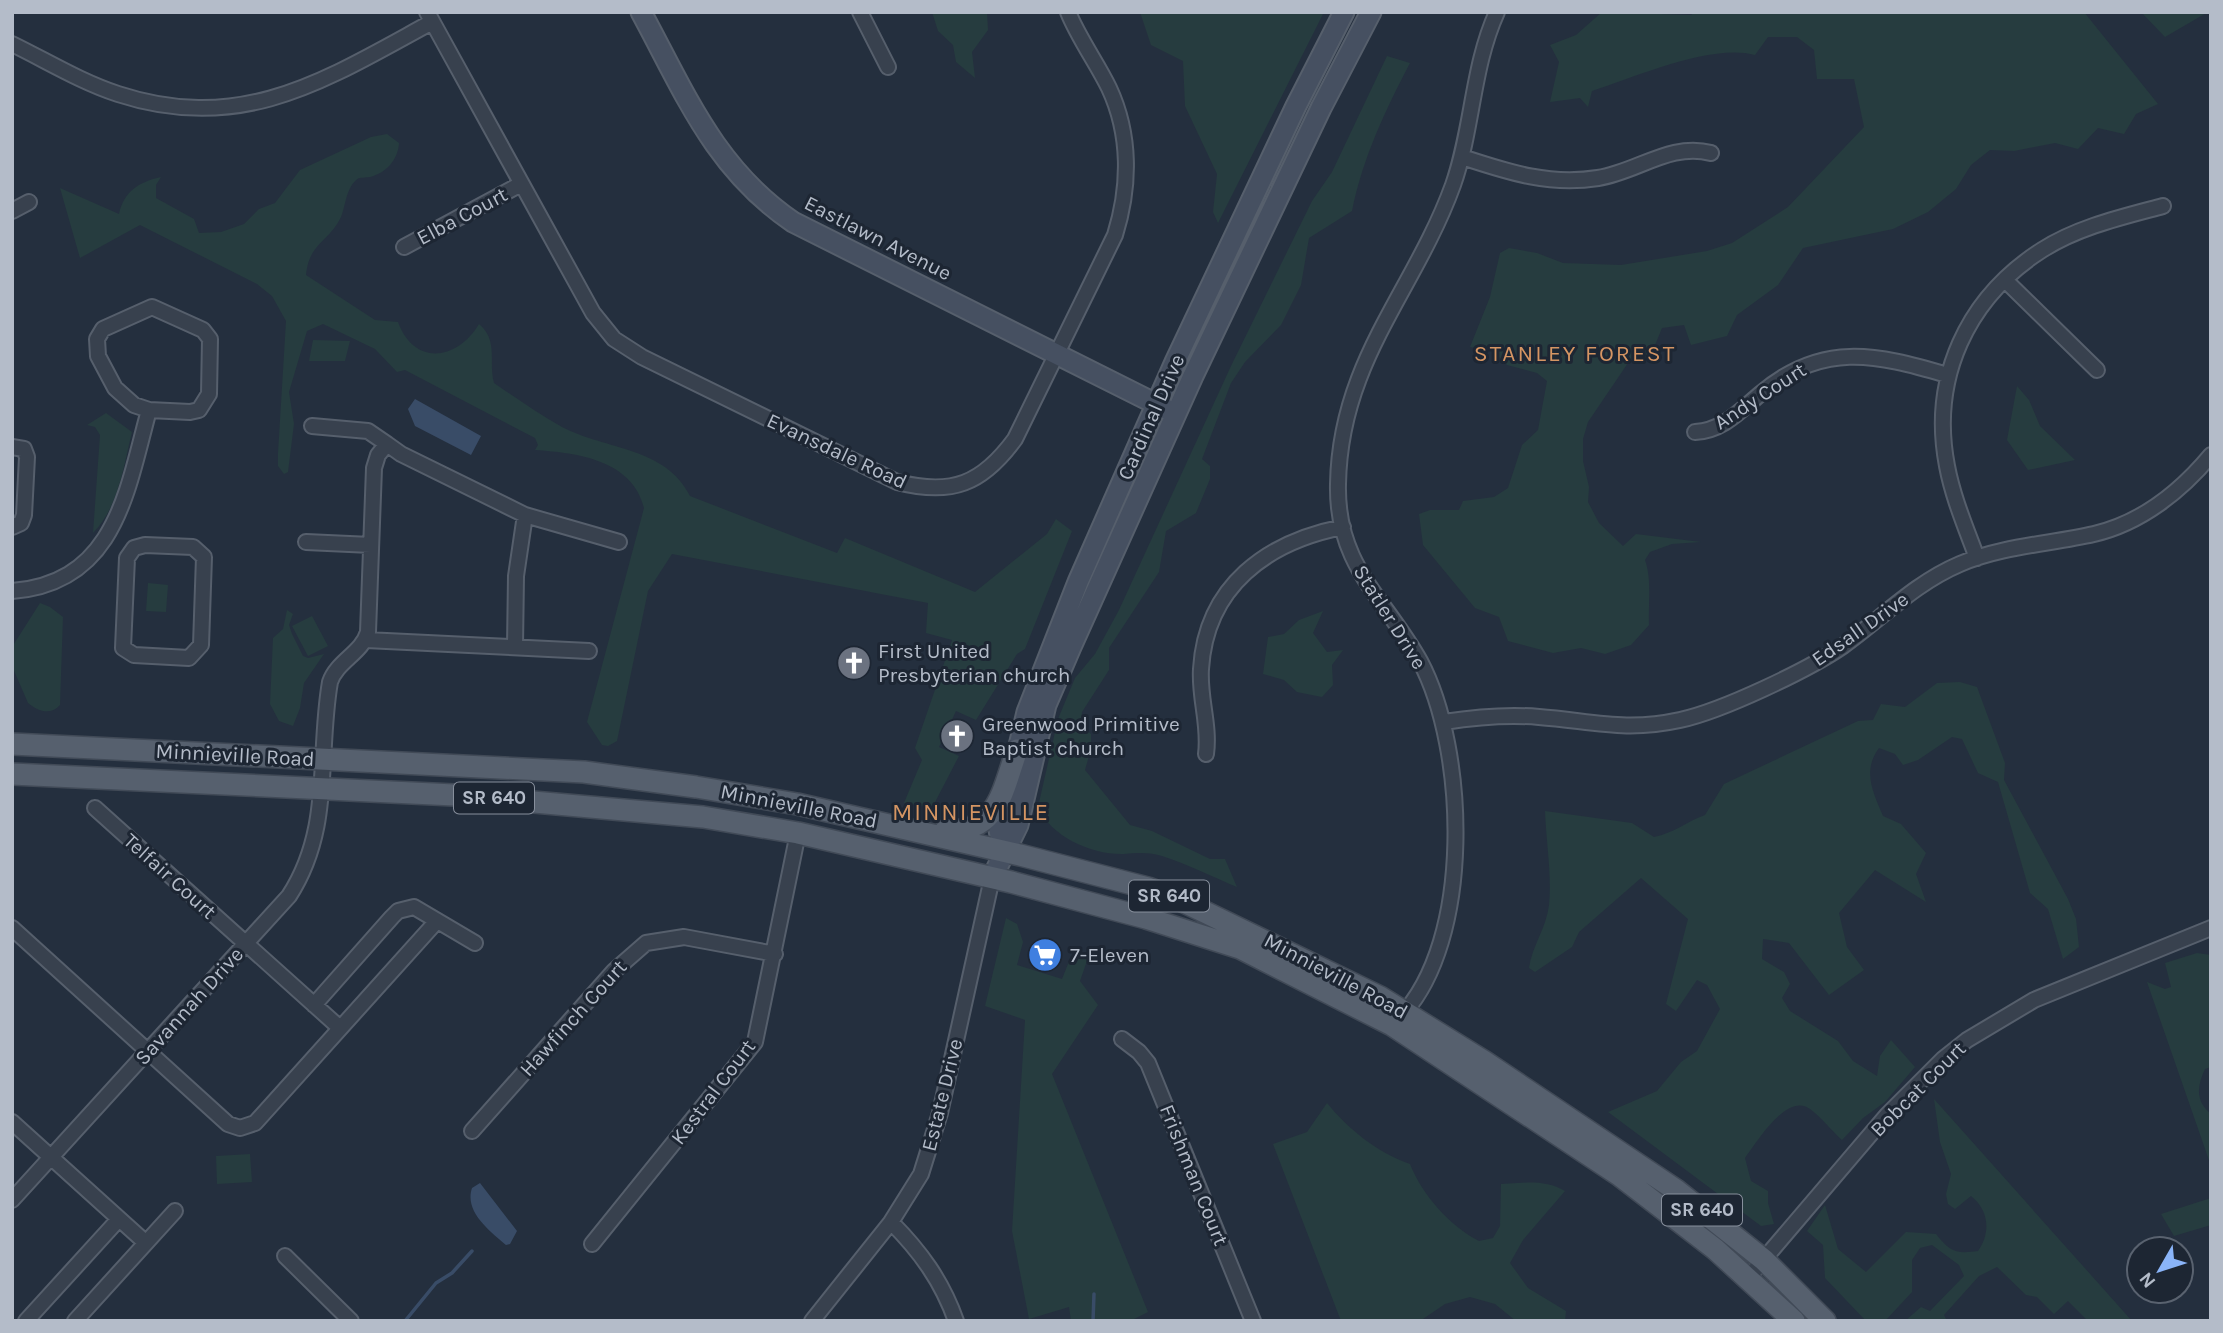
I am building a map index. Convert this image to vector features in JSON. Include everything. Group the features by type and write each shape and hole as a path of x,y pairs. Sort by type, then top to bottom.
{"main road":[{"name":"Eastlawn Avenue","path":"641,12 713,142 745,184 768,205 793,222 1176,414"},
{"name":"Cardinal Drive","path":"1003,851 999,830 1017,750 1042,670 1156,404 1296,106 1344,12"},
{"name":"Cardinal Drive","path":"992,878 1018,825 1046,705 1176,414 1321,108 1371,12"},
{"name":"Minnieville Road","path":"12,744 584,772 696,786 915,830 1148,887 1317,964 1398,1018 1693,1231 1794,1321"},
{"path":"915,830 965,831 981,824 997,804 1017,750"},
{"name":"Minnieville Road","path":"12,774 454,795 704,817 798,833 992,878 1146,918 1240,948 1398,1018 1630,1157 1763,1260 1825,1321"}],"street":[{"path":"860,12 888,67"},
{"name":"Evansdale Road","path":"430,17 593,313 614,339 642,357 897,482 917,487 957,487 990,467 1019,432 1115,235 1123,211 1127,167 1121,121 1112,95 1069,12"},
{"name":"Statler Drive","path":"1398,1018 1431,965 1441,938 1454,877 1454,806 1444,722 1419,661 1363,579 1343,527 1338,500 1339,461 1351,396 1379,328 1432,235 1462,157 1482,52 1497,12"},
{"path":"12,44 94,85 140,101 186,108 228,107 260,103 311,86 430,17"},
{"path":"1462,157 1531,178 1561,181 1606,177 1681,151 1711,153"},
{"name":"Elba Court","path":"404,247 521,184"},
{"path":"12,211 29,202"},
{"path":"1977,558 1947,466 1943,421 1948,375 1959,342 2005,280 2043,250 2066,238 2163,206"},
{"path":"2005,280 2096,370"},
{"path":"152,307 203,330 211,339 212,348 209,394 203,407 190,412 149,410 134,405 120,394 96,347 103,329 152,307"},
{"name":"Andy Court","path":"1695,432 1726,422 1767,388 1798,368 1836,356 1876,356 1948,375"},
{"path":"12,591 45,584 64,575 82,564 108,536 122,510 149,410"},
{"path":"312,426 368,431 401,454 525,515 620,542"},
{"path":"387,444 378,455 374,468 366,639 589,651"},
{"path":"12,447 24,449 27,457 24,515 21,523 12,527"},
{"name":"Edsall Drive","path":"1444,722 1505,715 1625,727 1685,719 1710,711 1823,659 1920,586 1977,558 2097,533 2126,522 2168,498 2211,455"},
{"path":"514,646 516,576 525,515"},
{"path":"1206,754 1208,726 1201,692 1203,650 1216,612 1227,593 1258,560 1273,550 1316,532 1343,527"},
{"path":"108,536 130,552"},
{"path":"306,542 372,545"},
{"path":"145,545 193,547 204,557 201,645 193,656 186,659 134,655 123,648 127,558 130,552 145,545"},
{"name":"Savannah Drive","path":"12,1200 289,896 305,869 314,845 322,789 331,677 366,639"},
{"name":"Telfair Court","path":"95,808 340,1028"},
{"name":"Kestral Court","path":"592,1244 747,1055 760,1028 798,833"},
{"name":"Estate Drive","path":"812,1321 891,1222 921,1174 931,1148 992,878"},
{"path":"314,1005 398,911 414,907 475,943"},
{"path":"12,928 228,1124 246,1127 255,1123 437,921"},
{"name":"Bobcat Court","path":"1748,1278 1887,1115 1942,1059 1967,1040 2034,1000 2211,928"},
{"name":"Hawfinch Court","path":"472,1131 614,971 646,943 670,937 684,937 775,954"},
{"name":"Frishman Court","path":"1122,1039 1148,1063 1253,1321"},
{"path":"12,1122 146,1243"},
{"path":"75,1321 175,1210"},
{"path":"26,1321 119,1219"},
{"path":"891,1222 926,1261 948,1299 956,1321"},
{"path":"285,1256 351,1321"}],"green space":[{"path":"932,12 987,12 988,30 972,52 975,78 956,62 953,45 938,31"},
{"path":"1140,12 1324,12 1218,223 1213,212 1217,174 1185,106 1183,61 1151,45"},
{"path":"1602,12 1691,15 1694,12 2084,12 2158,104 2136,114 2124,134 2098,128 2078,149 2055,143 2014,151 1990,150 1971,165 1956,189 1928,212 1893,229 1803,248 1778,285 1737,315 1727,336 1691,345 1684,325 1662,328 1649,360 1630,360 1588,422 1583,439 1583,461 1589,487 1588,502 1599,523 1623,546 1636,534 1701,542 1672,544 1650,552 1645,560 1649,584 1649,625 1631,645 1605,654 1581,648 1553,653 1508,641 1499,617 1475,608 1423,545 1419,514 1430,510 1459,510 1463,501 1494,497 1508,488 1522,445 1538,430 1547,381 1537,373 1507,365 1494,352 1470,347 1490,297 1500,253 1509,248 1537,253 1563,263 1621,265 1707,251 1732,243 1788,207 1864,127 1854,79 1817,79 1814,50 1797,37 1768,37 1755,55 1737,53 1696,57 1651,70 1592,91 1588,107 1580,98 1550,102 1559,62 1550,45 1576,35"},
{"path":"2141,12 2208,12 2165,37"},
{"path":"1387,56 1410,63 1376,135 1362,172 1352,211 1309,238 1301,285 1281,325 1245,362 1231,383 1202,459 1210,466 1210,479 1196,513 1166,531 1159,572 1109,648 1109,670 1082,712 1081,726 1091,734 1091,749 1085,770 1130,825 1152,831 1210,859 1225,859 1237,887 1162,856 1112,853 1086,847 1052,827 1038,807 1058,719 1075,678 1095,654 1119,610 1231,366 1312,201 1332,172"},
{"path":"387,134 399,143 394,160 381,172 359,178 351,186 341,217 315,249 306,275 375,320 398,322 414,346 425,352 448,351 470,336 479,324 489,337 494,383 562,427 651,459 679,480 690,496 837,553 845,538 975,592 1047,534 1056,519 1072,531 1025,649 1017,654 976,720 956,711 939,747 959,756 932,808 904,803 922,760 915,748 952,640 926,633 928,603 672,554 648,591 617,741 608,746 602,745 587,722 644,508 638,492 628,479 616,469 585,457 535,450 538,445 535,438 405,370 397,372 375,349 323,324 307,331 289,392 294,424 288,472 284,474 278,466 278,453 286,321 272,296 257,284 140,225 80,258 60,188 119,214 125,199 134,189 161,177 156,185 156,198 194,219 199,233 221,232 244,224 259,209 275,203 300,170 371,137"},
{"path":"313,340 350,341 345,361 309,361"},
{"path":"2017,386 2029,400 2040,426 2075,460 2028,470 2007,440"},
{"path":"106,413 132,432 114,499 93,533 100,435 95,427 87,425"},
{"path":"148,583 168,585 166,612 146,611"},
{"path":"40,603 63,617 60,705 48,711 28,703 12,666 12,647"},
{"path":"287,610 293,614 289,625 303,656 308,658 324,654 304,683 300,708 293,726 279,721 270,704 273,638 283,629"},
{"path":"1323,611 1313,633 1327,652 1343,650 1332,665 1333,685 1322,697 1297,692 1284,680 1263,674 1268,637 1284,634 1299,620"},
{"path":"312,616 328,646 308,656 292,626"},
{"path":"1960,682 1977,687 2005,763 2004,780 2068,899 2076,919 2079,947 2063,959 2048,909 2030,893 1998,782 1978,773 1962,739 1952,737 1918,760 1903,765 1895,754 1879,748 1871,765 1873,790 1883,816 1901,824 1926,853 1916,874 1926,902 1875,870 1839,913 1847,947 1864,970 1829,995 1789,943 1763,939 1762,959 1784,972 1790,984 1782,998 1790,1011 1838,1041 1853,1061 1877,1076 1880,1056 1891,1040 1915,1067 1885,1102 1863,1118 1842,1140 1814,1112 1801,1106 1792,1107 1773,1121 1745,1158 1751,1181 1768,1191 1768,1203 1774,1224 1761,1226 1608,1112 1657,1091 1681,1062 1697,1051 1720,1009 1707,985 1697,980 1676,1011 1666,1004 1688,919 1641,878 1579,932 1572,947 1535,972 1529,968 1549,905 1545,811 1632,823 1654,837 1661,835 1705,815 1724,784 1858,721 1873,720 1881,704 1905,707 1937,683"},
{"path":"1006,918 1017,924 1023,942 1017,965 1062,979 1072,954 1088,958 1080,981 1098,1005 1052,1074 1148,1312 1130,1321 1071,1321 1069,1307 1029,1319 1012,1231 1025,1020 985,1006"},
{"path":"2197,953 2211,955 2211,1067 2205,1069 2199,1093 2202,1104 2211,1114 2211,1166 2147,982 2165,989 2171,987 2165,963"},
{"path":"1934,1099 2132,1321 2088,1321 2068,1301 2054,1314 2037,1297 2026,1295 1997,1267 1979,1276 1944,1315 1947,1321 1905,1321 1921,1307 1930,1311 1964,1276 1959,1265 1932,1245 1920,1248 1912,1260 1912,1292 1885,1321 1866,1321 1825,1278 1823,1245 1807,1231 1825,1205 1838,1249 1866,1272 1906,1232 1936,1234 1945,1245 1954,1250 1978,1251 1985,1237 1985,1215 1971,1196 1955,1209 1948,1204 1946,1194 1951,1174 1940,1142"},
{"path":"1327,1103 1364,1139 1410,1164 1429,1198 1458,1227 1479,1241 1493,1238 1500,1226 1501,1184 1542,1183 1565,1191 1523,1240 1510,1263 1528,1288 1566,1311 1565,1321 1516,1321 1495,1304 1470,1297 1445,1304 1420,1321 1341,1321 1273,1144 1307,1132"},
{"path":"250,1154 252,1182 217,1184 216,1156"},
{"path":"2211,1198 2211,1225 2173,1235 2161,1214"}],"water":[{"path":"415,399 481,436 471,455 415,426 408,409"},
{"path":"480,1183 517,1231 510,1244 506,1245 493,1234 475,1213 472,1188"}],"waterway":[{"path":"405,1321 436,1283 452,1273 472,1251"},
{"path":"1093,1321 1094,1294"}],"place":[{"name":"First United Presbyterian church","path":"854,663"},
{"name":"Greenwood Primitive Baptist church","path":"957,736"},
{"name":"7-Eleven","path":"1045,955"}],"district":[{"name":"STANLEY FOREST","path":"1575,353"},
{"name":"MINNIEVILLE","path":"971,812"}]}
